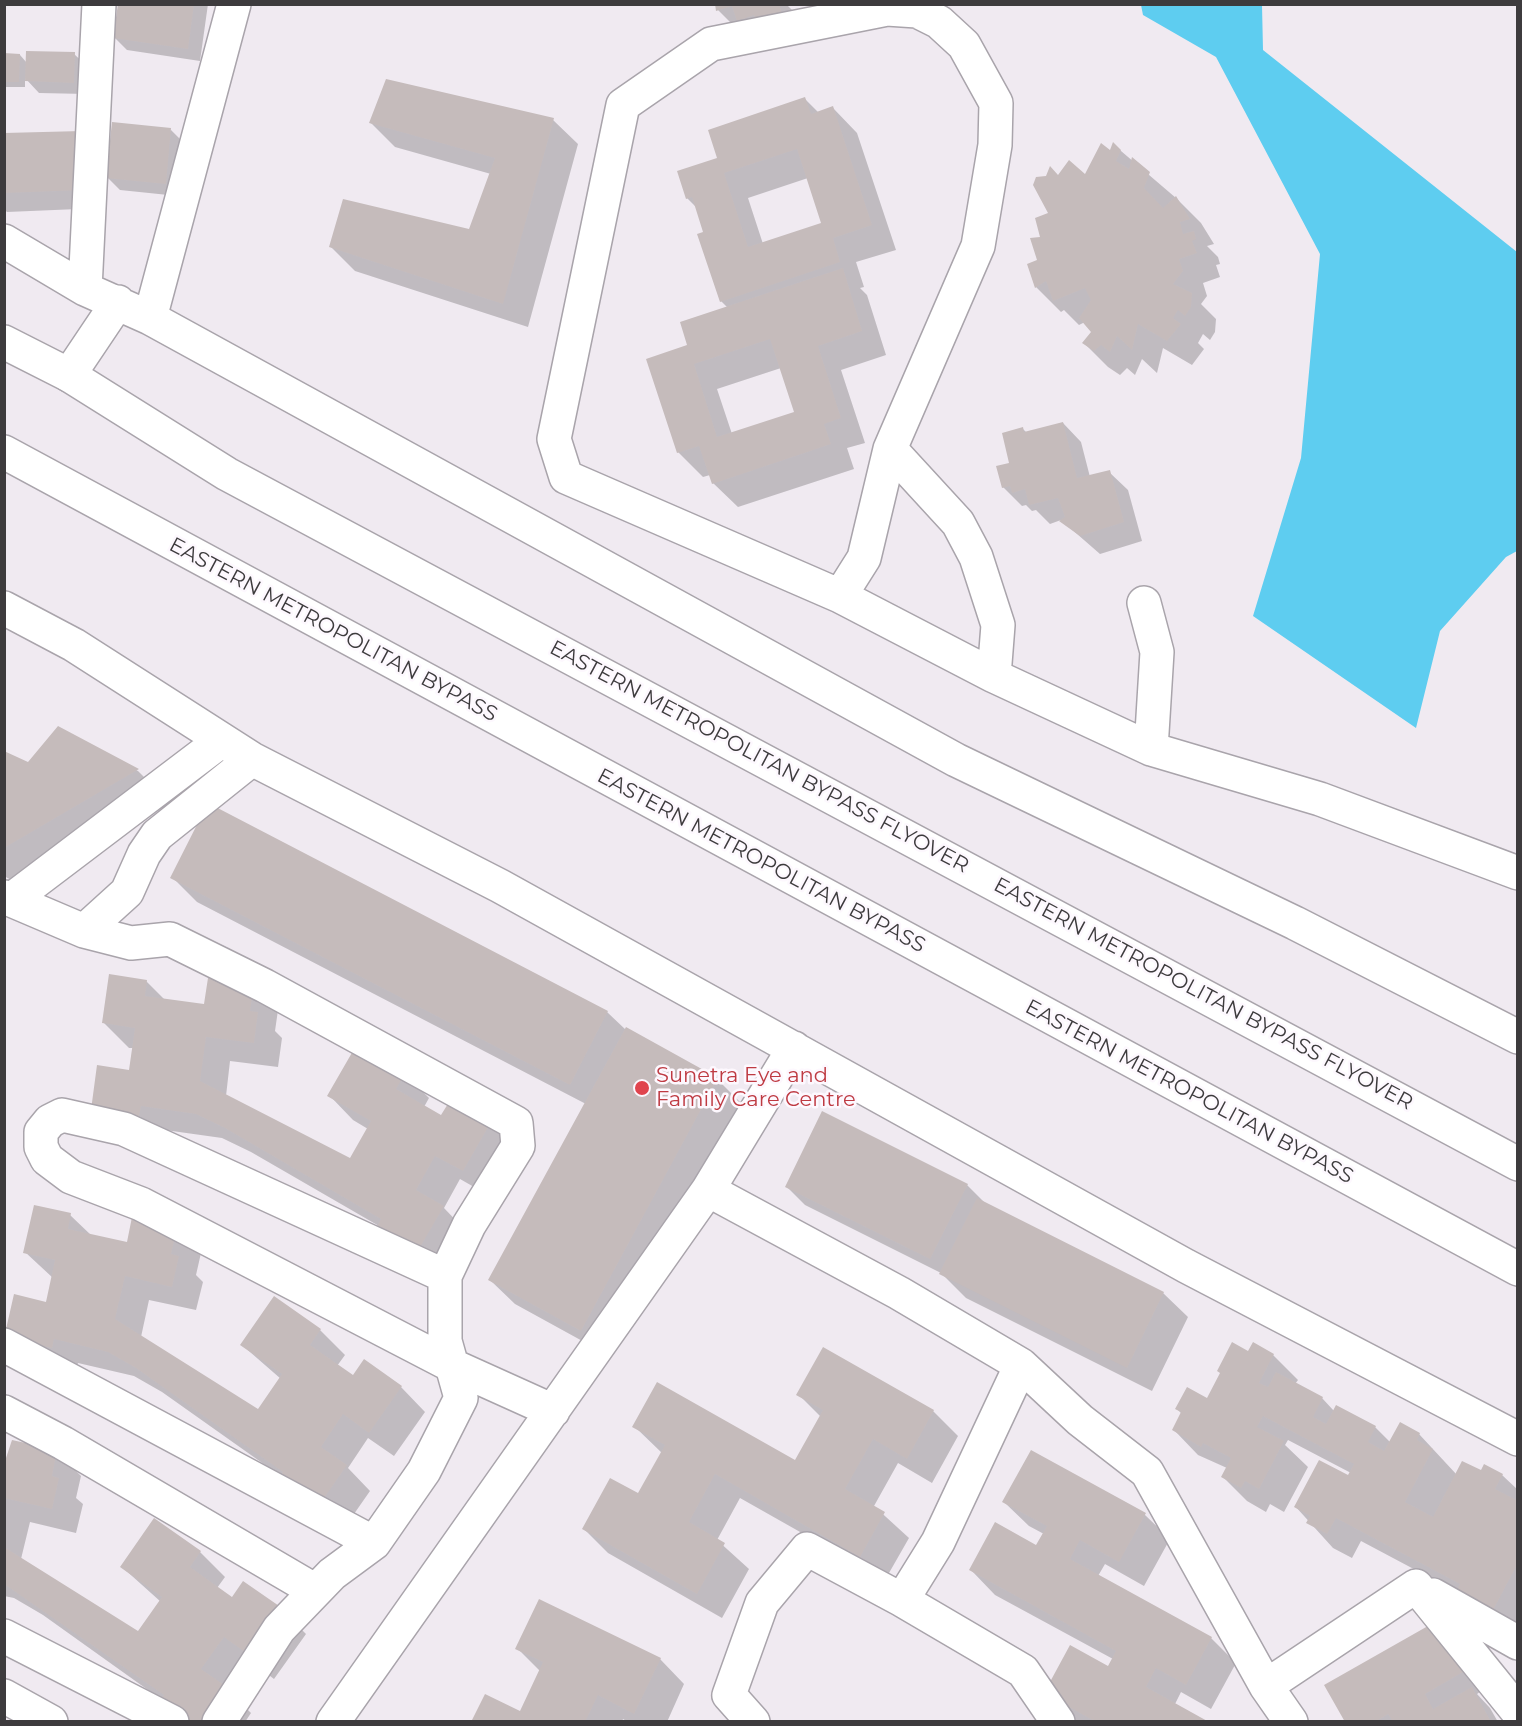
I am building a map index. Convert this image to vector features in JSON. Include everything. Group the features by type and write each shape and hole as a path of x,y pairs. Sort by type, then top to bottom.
{"street":[{"path":"85,289 99,4"},
{"path":"150,318 234,4"},
{"path":"840,596 864,558 890,449 978,246 995,145 996,103 964,45 939,22 917,11 886,7 711,44 623,105 554,439 566,477 840,596 994,676 1151,749 1320,799 1518,873"},
{"path":"4,241 85,289 150,318 956,760 1295,923 1518,1037"},
{"path":"69,375 118,302"},
{"name":"EASTERN METROPOLITAN BYPASS FLYOVER","path":"4,342 69,375 227,474 1518,1164"},
{"path":"890,449 958,523 976,557 998,625 994,676"},
{"name":"EASTERN METROPOLITAN BYPASS","path":"4,452 1518,1269"},
{"path":"1144,603 1157,652 1151,749"},
{"path":"4,608 83,651 252,759 500,886 1186,1266 1518,1439"},
{"path":"8,898 222,740"},
{"path":"84,931 127,892 144,854 157,835 252,759"},
{"path":"8,898 84,931 131,943 170,939 265,986 516,1123 518,1146 469,1225 445,1276 443,1319 451,1365 461,1398 424,1471 374,1543 351,1557 314,1590 279,1629 219,1722"},
{"path":"333,1722 708,1190 794,1048"},
{"path":"445,1276 124,1129 62,1115 50,1121 41,1132 41,1147 47,1160 71,1177 141,1204 451,1365 553,1412"},
{"path":"708,1190 899,1293 1021,1365 1080,1420 1147,1472 1266,1686 1291,1722"},
{"path":"4,1345 374,1543"},
{"path":"902,1599 938,1542 1021,1365"},
{"path":"4,1412 63,1443 314,1590"},
{"path":"753,1722 729,1695 762,1603 807,1549 902,1599 1023,1671 1058,1722"},
{"path":"1266,1686 1416,1586"},
{"path":"1416,1586 1518,1643"},
{"path":"1416,1586 1518,1712"},
{"path":"4,1636 172,1722"},
{"path":"4,1696 51,1722"}],"water":[{"path":"1141,5 1262,5 1263,50 1517,252 1517,551 1506,557 1440,631 1416,728 1253,616 1301,458 1320,254 1216,57 1143,15"}],"building":[{"path":"118,4 194,4 188,49 113,38"},
{"path":"715,4 779,4 783,17 757,25 754,15 737,21 732,6 716,11"},
{"path":"26,51 75,52 74,83 25,81"},
{"path":"4,53 20,54 19,82 4,82"},
{"path":"386,79 554,118 503,304 329,247 343,199 469,229 495,158 369,123"},
{"path":"805,97 811,114 833,106 872,225 833,238 840,262 720,302 697,234 703,232 692,197 686,199 677,171 717,158 708,130","holes":["797,149 821,223 748,247 724,173"]},
{"path":"112,122 171,128 166,184 106,178"},
{"path":"82,131 84,190 4,193 4,133"},
{"path":"1113,142 1121,150 1116,161 1129,169 1132,157 1150,172 1144,188 1163,208 1176,196 1190,219 1180,222 1183,234 1194,231 1196,239 1192,241 1197,253 1179,259 1183,271 1173,284 1192,293 1191,307 1185,316 1178,310 1173,318 1181,324 1167,341 1138,324 1132,350 1117,336 1110,352 1101,345 1094,351 1082,343 1091,332 1079,318 1091,300 1085,288 1053,301 1046,281 1035,288 1027,264 1037,260 1030,238 1040,237 1035,218 1048,213 1033,185 1036,177 1046,176 1050,166 1058,175 1069,160 1085,174 1101,143 1110,150"},
{"path":"843,268 862,331 818,346 841,418 824,424 831,444 712,484 699,446 677,453 646,359 687,345 680,322","holes":["770,339 794,412 717,437 694,364"]},
{"path":"1063,422 1077,478 1110,470 1124,522 1080,536 1059,521 1065,517 1058,498 1029,505 1025,489 1012,493 1010,486 1002,488 996,466 1009,463 1002,433 1023,427 1024,432"},
{"path":"58,726 139,769 4,848 4,751 28,762"},
{"path":"208,803 608,1011 570,1085 170,878"},
{"path":"109,974 147,980 145,996 204,1004 208,978 254,984 250,1011 258,1012 254,1043 206,1037 200,1081 350,1158 371,1121 327,1096 357,1044 406,1072 396,1089 441,1115 451,1099 491,1122 463,1171 435,1156 416,1190 444,1206 416,1254 375,1230 381,1219 225,1128 196,1114 141,1106 139,1116 91,1110 97,1065 129,1070 135,1028 102,1023"},
{"path":"626,1027 718,1078 581,1331 488,1280"},
{"path":"822,1111 968,1184 930,1259 785,1187"},
{"path":"977,1198 1164,1292 1127,1368 939,1274"},
{"path":"34,1205 71,1213 68,1229 127,1242 132,1217 177,1227 171,1254 179,1256 172,1287 125,1276 115,1319 258,1409 282,1374 240,1345 274,1296 321,1329 310,1345 353,1375 364,1359 402,1386 369,1433 343,1414 321,1447 347,1465 315,1511 276,1483 283,1472 136,1368 108,1352 54,1339 52,1348 4,1338 14,1294 46,1302 55,1260 23,1253"},
{"path":"1232,1342 1248,1351 1253,1342 1274,1354 1259,1383 1268,1387 1276,1372 1323,1397 1313,1417 1326,1424 1336,1405 1376,1426 1368,1442 1384,1451 1400,1422 1420,1433 1417,1440 1433,1449 1405,1502 1433,1517 1462,1461 1481,1470 1484,1464 1503,1474 1495,1489 1518,1501 1518,1563 1492,1612 1451,1600 1460,1584 1336,1518 1327,1534 1306,1523 1310,1516 1294,1507 1319,1460 1348,1475 1354,1464 1263,1416 1257,1427 1284,1441 1259,1489 1245,1481 1241,1488 1221,1477 1231,1458 1203,1443 1201,1447 1172,1430 1181,1412 1175,1409 1187,1387 1207,1398 1220,1373 1217,1371"},
{"path":"823,1347 934,1410 907,1459 873,1439 845,1489 885,1512 860,1557 715,1474 689,1522 725,1543 697,1594 582,1529 610,1478 638,1493 665,1445 632,1427 657,1382 795,1460 823,1410 796,1395"},
{"path":"12,1440 57,1450 52,1476 59,1478 52,1509 4,1498 4,1464"},
{"path":"1031,1450 1146,1513 1119,1562 1080,1540 1070,1559 1212,1637 1186,1685 1156,1668 1146,1687 1209,1722 1096,1722 1044,1693 1070,1645 1108,1666 1116,1651 969,1570 995,1522 1036,1545 1047,1526 1002,1502"},
{"path":"154,1518 201,1551 190,1567 232,1597 243,1581 282,1608 249,1655 224,1637 201,1669 227,1687 203,1722 179,1722 156,1705 164,1695 4,1584 4,1547 138,1631 162,1597 120,1567"},
{"path":"539,1599 661,1658 634,1714 598,1695 585,1722 471,1722 485,1694 520,1711 543,1662 515,1649"},
{"path":"1435,1622 1463,1672 1425,1694 1433,1709 1472,1687 1491,1722 1393,1722 1388,1714 1375,1722 1345,1722 1324,1685"}],"place":[{"name":"Sunetra Eye and Family Care Centre","path":"642,1088"}]}
